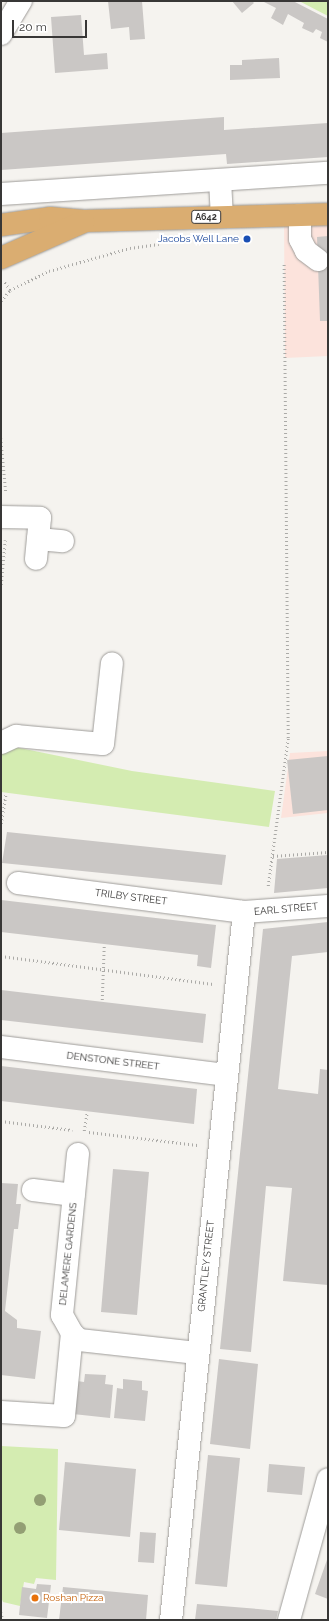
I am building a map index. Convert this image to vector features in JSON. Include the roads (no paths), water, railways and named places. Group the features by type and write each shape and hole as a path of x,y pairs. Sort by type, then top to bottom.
{"main road":[{"name":"A642","path":"1,225 50,218 84,221 328,214"},
{"name":"A642","path":"1,258 84,221"}],"street":[{"path":"1,34 21,1"},
{"path":"8,193 328,173"},
{"path":"220,180 222,216"},
{"path":"300,215 300,239 306,251 318,260"},
{"path":"1,518 40,518 37,549 63,541"},
{"path":"6,735 104,744 112,663"},
{"name":"TRILBY STREET","path":"18,883 254,912"},
{"name":"EARL STREET","path":"254,912 328,906"},
{"name":"GRANTLEY STREET","path":"170,1620 218,1147 236,986 254,912"},
{"name":"DENSTONE STREET","path":"1,1047 226,1075"},
{"name":"DELAMERE GARDENS","path":"72,1333 62,1315 78,1154"},
{"name":"DELAMERE GARDENS","path":"33,1190 74,1195"},
{"path":"72,1333 79,1340 197,1352"},
{"path":"1,1412 64,1416 72,1333"},
{"path":"289,1620 328,1479"}],"place":[{"name":"Jacobs Well Lane","path":"247,239"},
{"name":"Roshan Pizza","path":"35,1598"}]}
